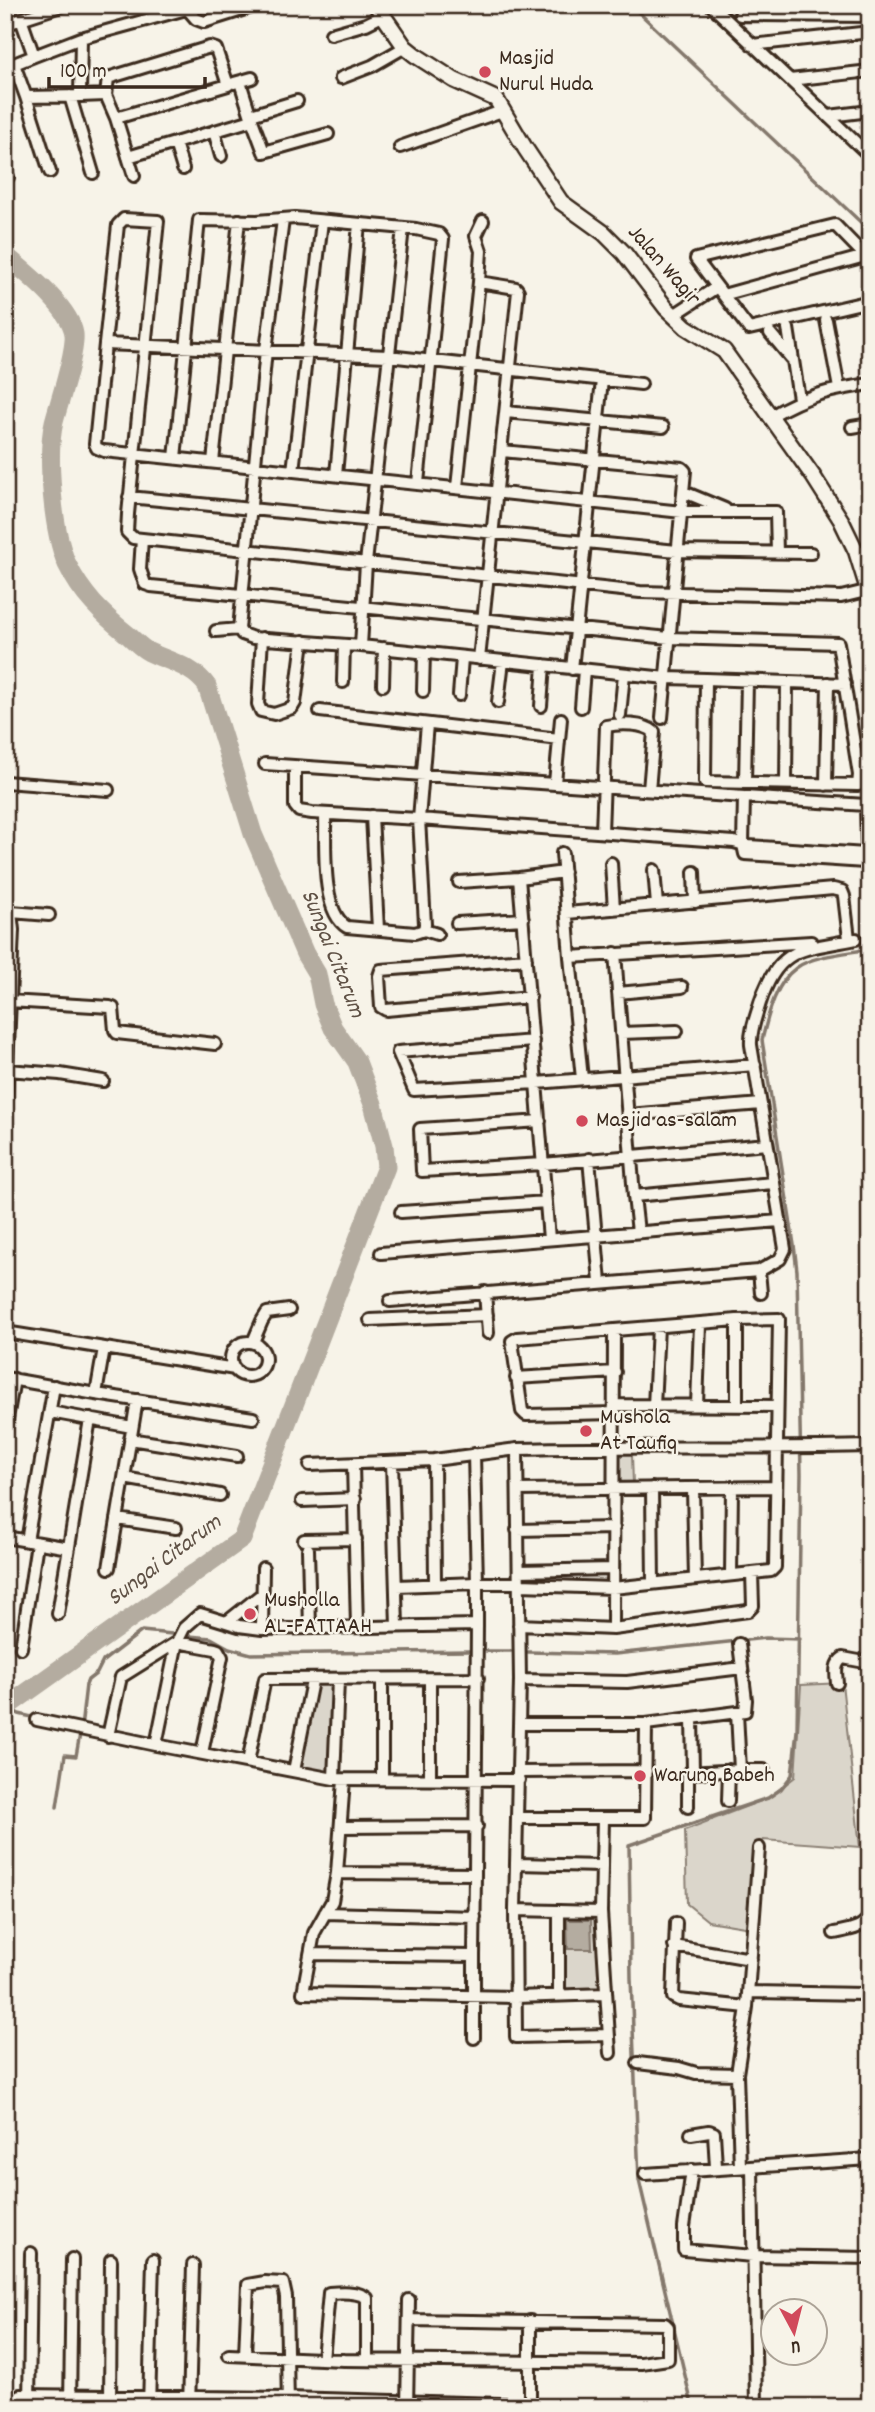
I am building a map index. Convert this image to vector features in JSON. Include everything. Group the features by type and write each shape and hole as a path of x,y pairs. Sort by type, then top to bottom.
{"street":[{"path":"5,25 64,5"},
{"path":"50,172 26,97 9,66 81,38 185,7 196,19 204,22 258,5"},
{"path":"711,5 870,156"},
{"path":"331,34 366,24 379,10"},
{"name":"Jalan Wagir","path":"379,10 405,47 446,76 496,99 561,202 604,233 686,327 724,351 841,520 856,551 869,592"},
{"path":"737,30 741,10 870,16"},
{"path":"21,19 34,56"},
{"path":"752,45 870,32"},
{"path":"81,38 75,96 93,173"},
{"path":"134,176 106,95 108,78 210,47 216,49 252,117 264,152 328,134"},
{"path":"341,78 372,66 405,47"},
{"path":"790,80 870,71"},
{"path":"116,118 252,78"},
{"path":"26,97 106,95"},
{"path":"128,157 214,131 297,101"},
{"path":"400,147 502,111"},
{"path":"829,116 870,111"},
{"path":"214,131 221,156"},
{"path":"175,143 183,169"},
{"path":"175,458 199,219 295,218 403,228 442,236 418,483"},
{"path":"777,553 776,512 682,512 457,487 375,480 336,475 293,471 214,462 133,454 104,451 97,448 95,444 118,225 124,219 158,221 144,344 133,454 129,497 127,532 133,538 580,587 673,594 841,597 869,592"},
{"path":"239,629 265,350 283,219"},
{"path":"214,462 239,220"},
{"path":"293,471 322,221"},
{"path":"457,487 479,282 481,251 476,236 483,221"},
{"path":"336,475 359,224"},
{"path":"868,258 835,225 696,259 749,329 870,301"},
{"path":"361,646 366,563 403,228"},
{"path":"674,315 720,291 868,258"},
{"path":"479,282 507,285 518,291 479,659"},
{"path":"826,320 839,388"},
{"path":"788,328 799,399"},
{"path":"771,332 793,360"},
{"path":"105,344 388,356 641,384"},
{"path":"581,707 577,628 602,380"},
{"path":"771,416 799,399 839,388 870,384"},
{"path":"506,412 663,427"},
{"path":"852,427 870,424"},
{"path":"502,451 682,468 685,475 684,492 662,718"},
{"path":"684,492 731,512"},
{"path":"129,497 677,551 811,553"},
{"path":"142,539 140,569 145,584 669,638 838,643 859,775 858,785 705,782 706,679"},
{"path":"216,631 239,629 247,636 262,639 384,648 666,678 845,684"},
{"path":"262,639 258,704 261,711 274,714 292,709 295,703 303,642"},
{"path":"343,682 344,645"},
{"path":"383,685 384,648"},
{"path":"423,691 424,653"},
{"path":"459,695 463,658"},
{"path":"498,702 503,661"},
{"path":"541,706 544,666"},
{"path":"620,715 624,674"},
{"path":"745,783 747,681"},
{"path":"786,784 787,682"},
{"path":"826,785 828,683"},
{"path":"320,711 559,739"},
{"path":"555,783 561,719"},
{"path":"424,930 419,819 427,724"},
{"path":"602,832 606,726 647,727 654,732 649,790"},
{"path":"265,764 866,805 869,854 602,832 325,815 299,811 295,806 295,767"},
{"path":"5,782 108,790"},
{"path":"743,845 744,797"},
{"path":"325,815 326,858 332,906 345,927 415,933 424,930 437,934"},
{"path":"372,816 378,929"},
{"path":"562,853 582,1079"},
{"path":"611,863 614,909"},
{"path":"654,870 657,905"},
{"path":"459,882 564,872"},
{"path":"694,872 695,902"},
{"path":"519,878 549,1239"},
{"path":"567,914 838,890 844,896 853,939"},
{"path":"5,1116 13,930 8,911 49,915"},
{"path":"457,923 523,919"},
{"path":"390,1301 759,1271 783,1255 785,1249 751,1038 753,1027 765,989 778,967 799,950 870,937"},
{"path":"570,957 853,939"},
{"path":"615,953 638,1232"},
{"path":"526,958 382,970 379,976 381,1007 386,1010 530,998"},
{"path":"618,993 682,986"},
{"path":"9,1001 110,1007 113,1008 114,1030 117,1033 215,1044"},
{"path":"621,1033 677,1031"},
{"path":"533,1041 398,1052 414,1090 755,1065"},
{"path":"7,1070 103,1081"},
{"path":"628,1115 761,1104"},
{"path":"540,1121 420,1129 422,1171 543,1164 767,1144"},
{"path":"589,1159 600,1282"},
{"path":"634,1196 773,1183"},
{"path":"401,1212 546,1202"},
{"path":"381,1254 780,1221"},
{"path":"759,1271 761,1293"},
{"path":"485,1292 488,1333"},
{"path":"253,1342 267,1313 289,1310"},
{"path":"370,1320 487,1315"},
{"path":"397,1586 477,1583 613,1588 771,1571 775,1567 779,1319 517,1338 512,1341 516,1378 522,1411 526,1415 654,1406 776,1406"},
{"path":"737,1320 737,1405"},
{"path":"696,1405 700,1324"},
{"path":"654,1406 658,1327"},
{"path":"613,1629 614,1330"},
{"path":"5,1332 235,1369"},
{"path":"253,1342 265,1355 264,1366 250,1376 239,1373 231,1359 234,1349 243,1343 253,1342"},
{"path":"96,1394 104,1348"},
{"path":"516,1378 615,1372"},
{"path":"5,1430 9,1379 253,1418"},
{"path":"21,1648 32,1542 54,1386"},
{"path":"109,1568 137,1400"},
{"path":"50,1412 90,1419 131,1433 237,1456"},
{"path":"58,1614 90,1419"},
{"path":"310,1465 434,1460 517,1449 615,1446 870,1446"},
{"path":"517,1449 520,1681 516,2037 609,2035"},
{"path":"474,1454 478,1678 474,2038"},
{"path":"434,1460 435,1584"},
{"path":"392,1462 397,1626"},
{"path":"353,1464 357,1627"},
{"path":"124,1478 220,1495"},
{"path":"731,1575 732,1487"},
{"path":"518,1490 776,1487"},
{"path":"652,1488 653,1583"},
{"path":"694,1489 695,1579"},
{"path":"302,1501 355,1499"},
{"path":"117,1519 176,1528"},
{"path":"517,1530 614,1528"},
{"path":"5,1537 69,1548"},
{"path":"310,1628 306,1545 355,1539"},
{"path":"262,1629 263,1567"},
{"path":"519,1571 613,1569"},
{"path":"519,1625 613,1629 748,1611 753,1606 752,1573"},
{"path":"228,1621 262,1594"},
{"path":"156,1745 177,1642 184,1628 200,1614 239,1626 262,1629 477,1625"},
{"path":"108,1736 121,1677 177,1642 218,1650 222,1657 202,1753"},
{"path":"519,1724 646,1724 745,1711 747,1707 739,1644"},
{"path":"837,1683 838,1661 843,1658 870,1663"},
{"path":"520,1681 627,1682 742,1668"},
{"path":"248,1762 265,1679 312,1681 478,1678"},
{"path":"430,1679 430,1779"},
{"path":"300,2006 314,1933 335,1891 341,1827 338,1680"},
{"path":"382,1680 382,1779"},
{"path":"294,1771 312,1681"},
{"path":"728,1801 734,1770 737,1713"},
{"path":"692,1718 693,1771"},
{"path":"37,1720 339,1779 477,1780 646,1771"},
{"path":"519,1818 645,1818 646,1724"},
{"path":"688,1807 688,1773 764,1770"},
{"path":"603,1819 601,1912 610,2053"},
{"path":"341,1827 477,1826"},
{"path":"740,2167 737,2074 747,2007 759,1848"},
{"path":"517,1864 602,1866"},
{"path":"337,1873 475,1874"},
{"path":"870,1878 870,1902"},
{"path":"516,1910 601,1912"},
{"path":"559,1911 559,1996"},
{"path":"325,1913 475,1917"},
{"path":"869,1917 870,1933"},
{"path":"834,1933 860,1926 869,1917"},
{"path":"676,1923 672,1994 675,1999 747,2007"},
{"path":"674,1945 751,1959"},
{"path":"310,1954 474,1956"},
{"path":"748,1992 870,1992"},
{"path":"303,1993 474,1997 606,1994"},
{"path":"638,2063 696,2073 737,2074"},
{"path":"691,2134 709,2131 714,2133 716,2168"},
{"path":"645,2174 870,2159"},
{"path":"752,2167 756,2407"},
{"path":"692,2169 684,2227 684,2250 754,2256 870,2258"},
{"path":"29,2401 31,2253"},
{"path":"70,2401 72,2259"},
{"path":"110,2401 111,2260"},
{"path":"149,2402 153,2260"},
{"path":"189,2402 193,2265"},
{"path":"245,2355 248,2285 281,2282 285,2286 286,2297 288,2402"},
{"path":"323,2359 329,2293 349,2293 367,2298 367,2360"},
{"path":"407,2404 409,2300"},
{"path":"229,2355 367,2360 642,2363 664,2361 668,2357 668,2327 664,2324 409,2320"},
{"path":"530,2321 530,2403"},
{"path":"12,2407 14,2398 20,2395 29,2401 530,2403 607,2407"}],"shaded area":[{"path":"618,1454 632,1454 633,1484 618,1485"},
{"path":"613,1569 613,1588 520,1585 519,1571"},
{"path":"338,1680 334,1779 294,1771 312,1681"},
{"path":"842,1683 860,1847 763,1840 757,1929 708,1921 687,1904 685,1830 768,1798 795,1777 801,1685"},
{"path":"562,1913 600,1914 602,1990 563,1992"},
{"path":"567,1920 591,1920 592,1949 568,1949"}],"waterway":[{"path":"631,5 870,231"},
{"name":"Sungai Citarum","path":"5,255 56,302 71,324 74,334 70,365 54,422 51,454 55,514 67,564 86,595 119,627 146,650 188,669 207,686 253,834 305,954 317,974 323,1004 333,1028 357,1062 373,1104 384,1146 386,1167 242,1539 5,1708"},
{"path":"692,2405 639,2180 629,1845 768,1798 781,1789 792,1775 797,1731 801,1474 797,1271 762,1040 778,991 796,968 821,957 870,949"},
{"path":"81,1728 86,1685 103,1661 142,1631 172,1634"},
{"path":"189,1636 211,1638 229,1648 251,1654 469,1651"},
{"path":"528,1652 615,1654 766,1638 800,1639"},
{"path":"486,1651 511,1651"},
{"path":"7,1707 19,1714 36,1718"},
{"path":"57,1807 65,1755 76,1756 80,1734"}],"place":[{"name":"Masjid Nurul Huda","path":"485,72"},
{"name":"Masjid as-salam","path":"582,1121"},
{"name":"Mushola At Taufiq","path":"586,1431"},
{"name":"Musholla AL-FATTAAH","path":"250,1614"},
{"name":"Warung Babeh","path":"640,1776"}]}
